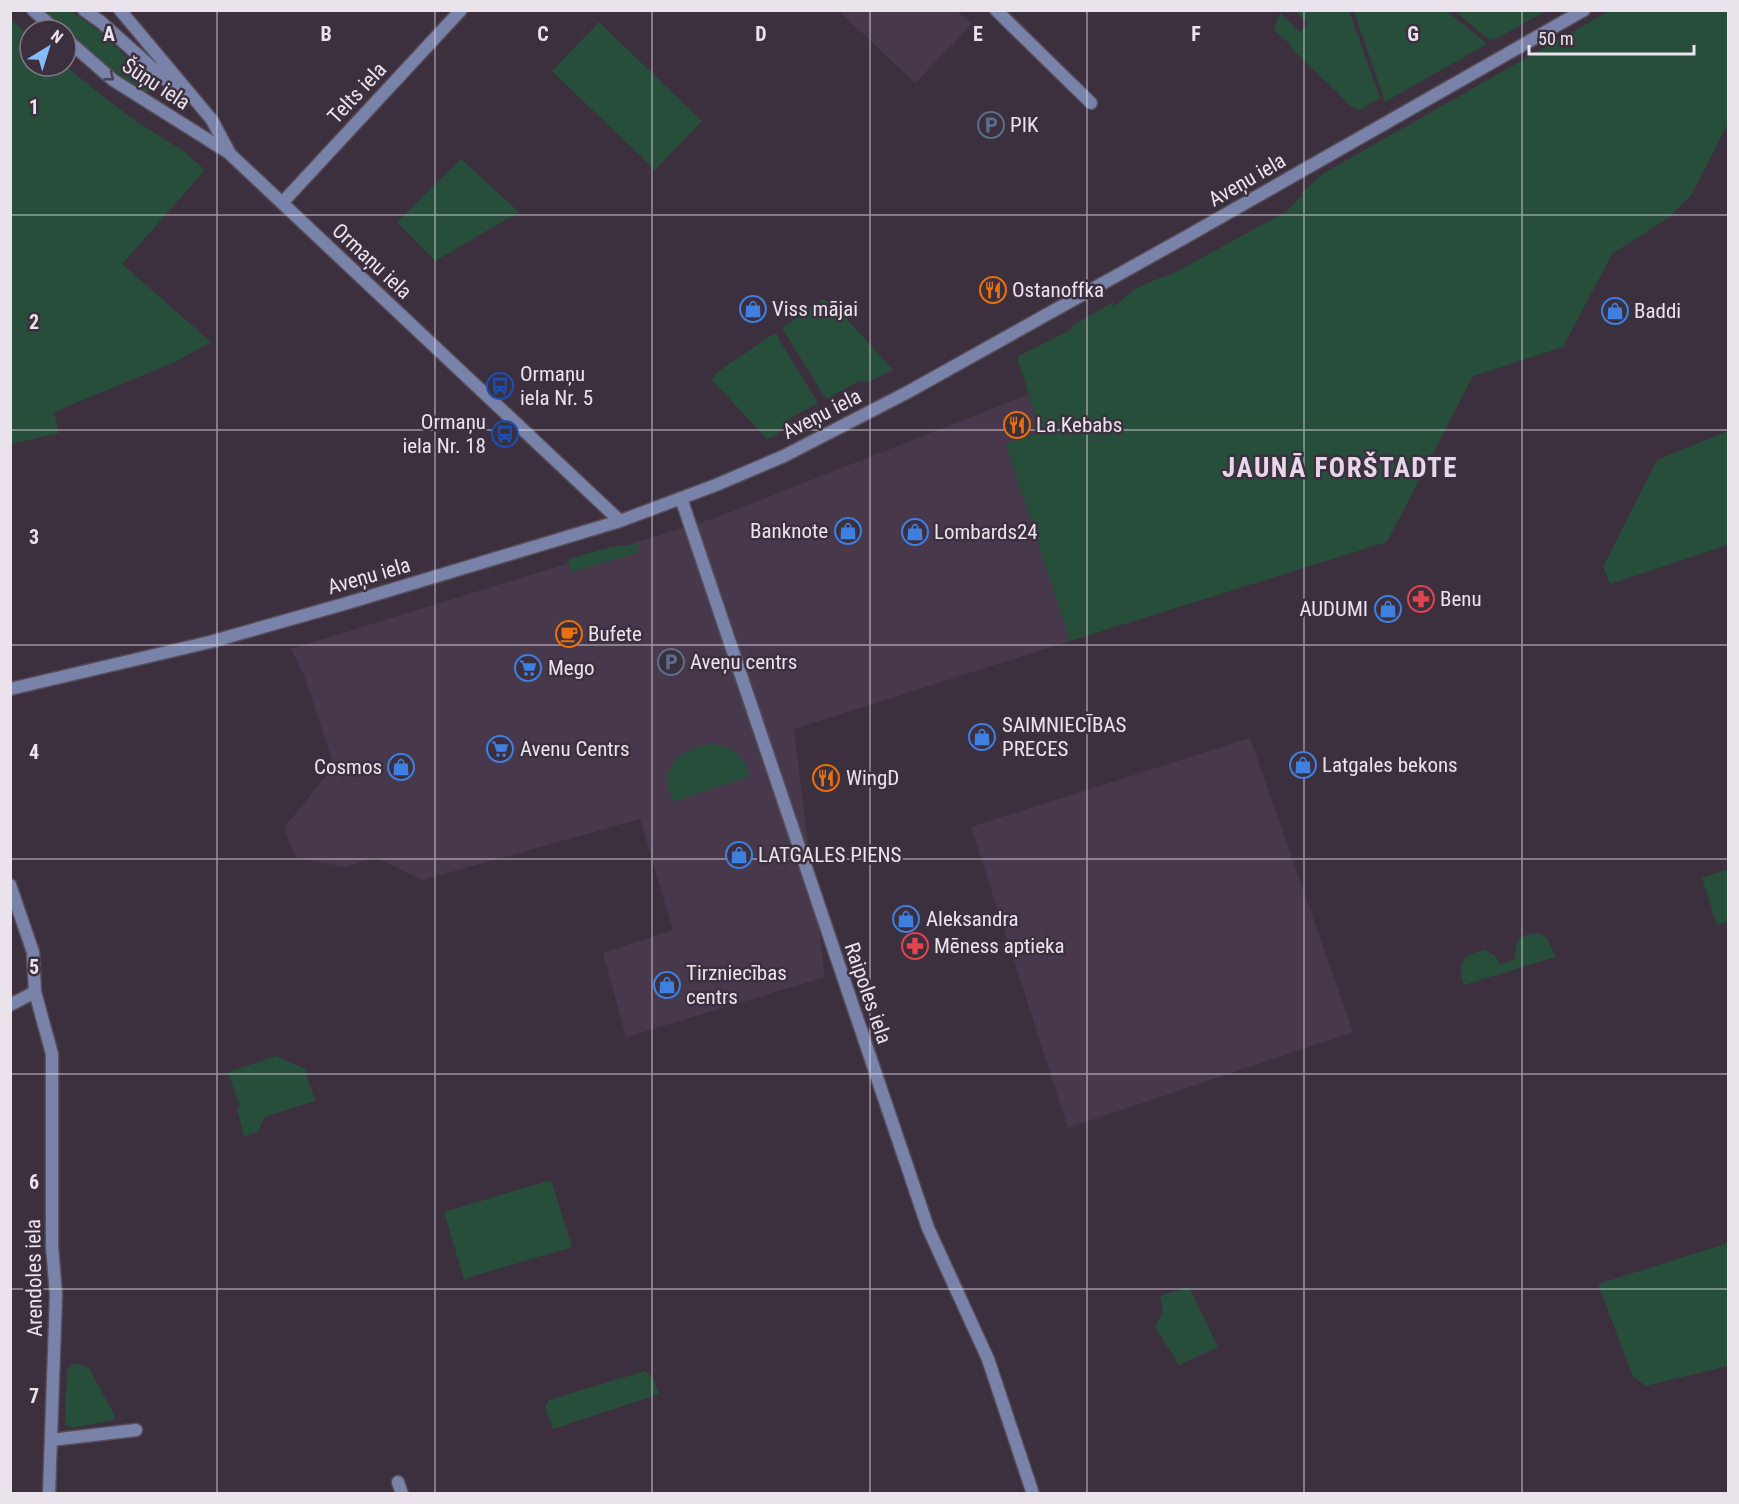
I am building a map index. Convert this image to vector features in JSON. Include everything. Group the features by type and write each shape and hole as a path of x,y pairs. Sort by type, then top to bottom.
{"street":[{"name":"Šūņu iela","path":"84,10 101,22 212,120"},
{"name":"Ormaņu iela","path":"120,10 212,120 230,154 620,521"},
{"name":"Telts iela","path":"282,203 461,10"},
{"path":"996,10 1091,103"},
{"name":"Aveņu iela","path":"10,689 210,642 345,604 620,521 784,456 908,392 1584,10"},
{"name":"Šūņu iela","path":"78,49 113,80 230,154"},
{"name":"Raipoles iela","path":"681,498 928,1228 988,1359 1033,1494"},
{"path":"10,885 33,952 35,992 10,1005"},
{"name":"Arendoles iela","path":"35,992 52,1054 52,1246 56,1295 49,1494"},
{"path":"51,1440 136,1430"}],"shaded area":[{"path":"839,11 957,11 972,24 915,83"},
{"path":"1031,393 1044,431 1006,444 1070,641 794,729 825,977 626,1037 603,953 673,930 640,819 422,880 376,857 344,867 296,857 284,828 330,771 332,760 304,675 291,649 718,517"},
{"path":"1250,738 1353,1032 1068,1128 971,827"}],"green space":[{"path":"42,11 71,11 102,33 157,86 153,91 144,92 78,41 78,18 50,18"},
{"path":"1295,11 1349,11 1380,98 1359,110 1351,106 1293,50 1290,44 1274,30 1280,13 1300,32 1308,23"},
{"path":"1354,11 1447,11 1485,42 1485,45 1385,102"},
{"path":"1455,11 1546,11 1494,40 1488,39"},
{"path":"1609,11 1728,11 1728,123 1692,194 1668,218 1612,254 1563,347 1473,376 1387,542 1070,641 1006,444 1044,431 1039,417 1037,420 1017,357 1072,329 1070,327 1115,301 1112,307 1114,306 1137,288 1172,274 1286,212 1303,195 1300,194 1324,173"},
{"path":"11,20 18,26 18,78 78,76 131,118 182,150 205,170 122,264 211,342 177,361 54,412 59,433 11,444"},
{"path":"599,22 702,121 655,170 552,71"},
{"path":"461,159 519,212 435,261 397,222"},
{"path":"823,299 834,305 893,370 869,382 859,381 826,399 782,328"},
{"path":"775,333 818,403 787,420 777,435 767,439 712,380 716,373"},
{"path":"1728,431 1728,545 1610,584 1603,567 1657,460"},
{"path":"639,544 637,553 571,572 568,559 615,546"},
{"path":"712,744 727,747 737,753 745,763 750,776 674,802 667,782 668,771 676,759 683,754 697,747"},
{"path":"1728,869 1728,922 1717,925 1702,878"},
{"path":"1539,933 1547,938 1555,957 1464,985 1461,965 1466,957 1485,950 1496,957 1500,964 1515,960 1519,940 1526,935"},
{"path":"276,1056 305,1069 315,1101 264,1117 258,1132 244,1136 237,1108 240,1107 228,1072"},
{"path":"551,1180 572,1247 464,1279 444,1212"},
{"path":"1728,1243 1728,1366 1646,1386 1633,1377 1598,1284"},
{"path":"1189,1287 1218,1347 1179,1365 1155,1327 1163,1312 1160,1296"},
{"path":"78,1364 89,1368 115,1416 114,1420 72,1428 65,1424 67,1371 71,1365"},
{"path":"645,1371 653,1378 659,1394 553,1429 545,1407 549,1400"}],"place":[{"name":"PIK","path":"991,125"},
{"name":"Ostanoffka","path":"993,290"},
{"name":"Viss mājai","path":"753,309"},
{"name":"Baddi","path":"1615,311"},
{"name":"Ormaņu iela Nr. 5","path":"500,386"},
{"name":"La Kebabs","path":"1017,425"},
{"name":"Ormaņu iela Nr. 18","path":"505,434"},
{"name":"Banknote","path":"848,531"},
{"name":"Lombards24","path":"915,532"},
{"name":"Benu","path":"1421,599"},
{"name":"AUDUMI","path":"1388,609"},
{"name":"Bufete","path":"569,634"},
{"name":"Aveņu centrs","path":"671,662"},
{"name":"Mego","path":"528,668"},
{"name":"SAIMNIECĪBAS PRECES","path":"982,737"},
{"name":"Avenu Centrs","path":"500,749"},
{"name":"Latgales bekons","path":"1303,765"},
{"name":"Cosmos","path":"401,767"},
{"name":"WingD","path":"826,778"},
{"name":"LATGALES PIENS","path":"739,855"},
{"name":"Aleksandra","path":"906,919"},
{"name":"Mēness aptieka","path":"915,946"},
{"name":"Tirzniecības centrs","path":"667,985"}],"district":[{"name":"JAUNĀ FORŠTADTE","path":"1340,468"}]}
